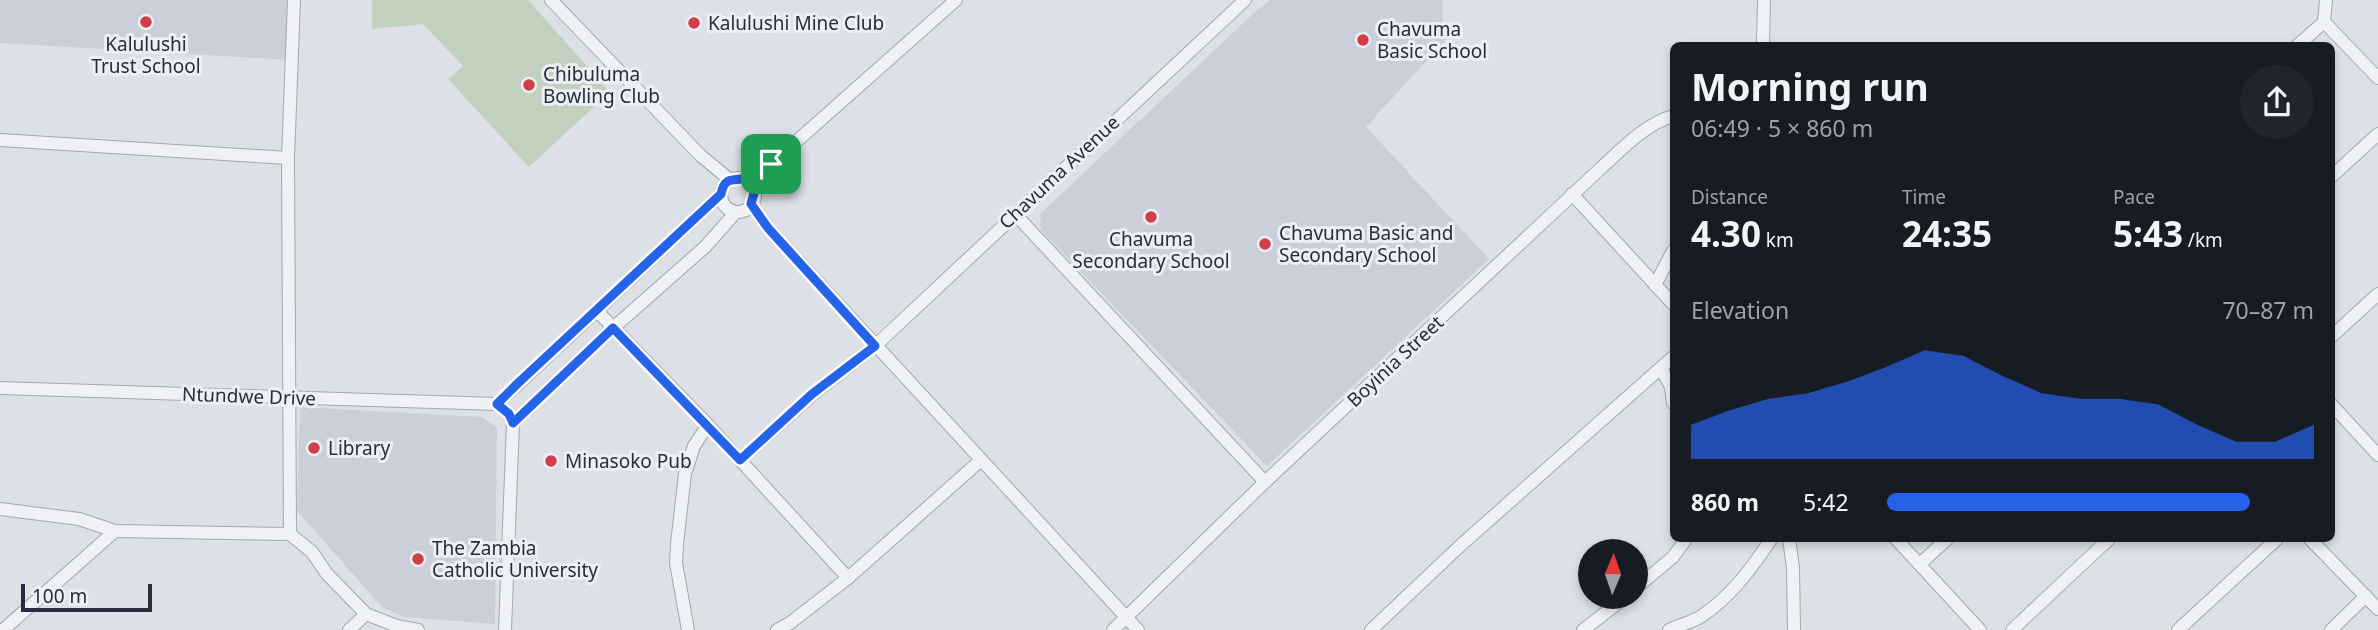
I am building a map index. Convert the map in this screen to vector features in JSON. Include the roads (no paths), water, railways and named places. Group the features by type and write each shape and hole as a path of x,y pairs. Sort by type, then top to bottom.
{"street":[{"path":"290,534 288,158 293,0"},
{"path":"551,0 700,155 725,186 725,206 747,205"},
{"path":"505,630 513,423 509,414 497,404 725,186 745,179 771,164 956,0"},
{"name":"Chavuma Avenue","path":"740,460 812,394 875,346 1245,0"},
{"path":"1763,0 1763,42"},
{"path":"2302,42 2324,22 2326,0"},
{"path":"2324,22 2378,78"},
{"name":"Boyinia Street","path":"1113,630 1265,482 1573,194 1636,136 1670,117"},
{"path":"2335,173 2378,134"},
{"path":"0,140 288,158"},
{"path":"513,423 613,328 705,247 747,205 771,164"},
{"path":"745,179 750,184 747,205"},
{"path":"1573,194 1670,301"},
{"path":"747,205 1138,630"},
{"path":"1015,214 1265,482"},
{"path":"1655,285 1670,257"},
{"path":"2335,333 2378,293"},
{"path":"596,310 708,425 848,578"},
{"path":"1371,630 1461,545 1670,360"},
{"path":"1661,368 1670,385"},
{"name":"Ntundwe Drive","path":"0,388 497,404"},
{"path":"2335,408 2378,455"},
{"path":"688,630 676,563 677,544 685,474 694,446 708,425"},
{"path":"777,630 848,578 981,460"},
{"path":"0,509 79,519 115,531 290,534 312,552 327,574 366,614 397,626 418,630"},
{"path":"3,630 115,531"},
{"path":"1648,578 1673,557 1684,542"},
{"path":"1669,630 1690,623 1717,604 1744,577 1769,542"},
{"path":"1789,542 1793,568 1794,630"},
{"path":"1899,542 1980,630"},
{"path":"1920,564 1944,542"},
{"path":"2012,630 2106,542"},
{"path":"2178,630 2274,542"},
{"path":"2313,542 2378,609"},
{"path":"2330,630 2366,596"},
{"path":"1583,630 1610,609"},
{"path":"349,630 366,614"}],"place":[{"name":"Kalulushi Trust School","path":"146,22"},
{"name":"Kalulushi Mine Club","path":"694,23"},
{"name":"Chavuma Basic School","path":"1363,40"},
{"name":"Chibuluma Bowling Club","path":"529,85"},
{"name":"Chavuma Secondary School","path":"1151,217"},
{"name":"Chavuma Basic and Secondary School","path":"1265,244"},
{"name":"Library","path":"314,448"},
{"name":"Minasoko Pub","path":"551,461"},
{"name":"The Zambia Catholic University","path":"418,559"}]}
